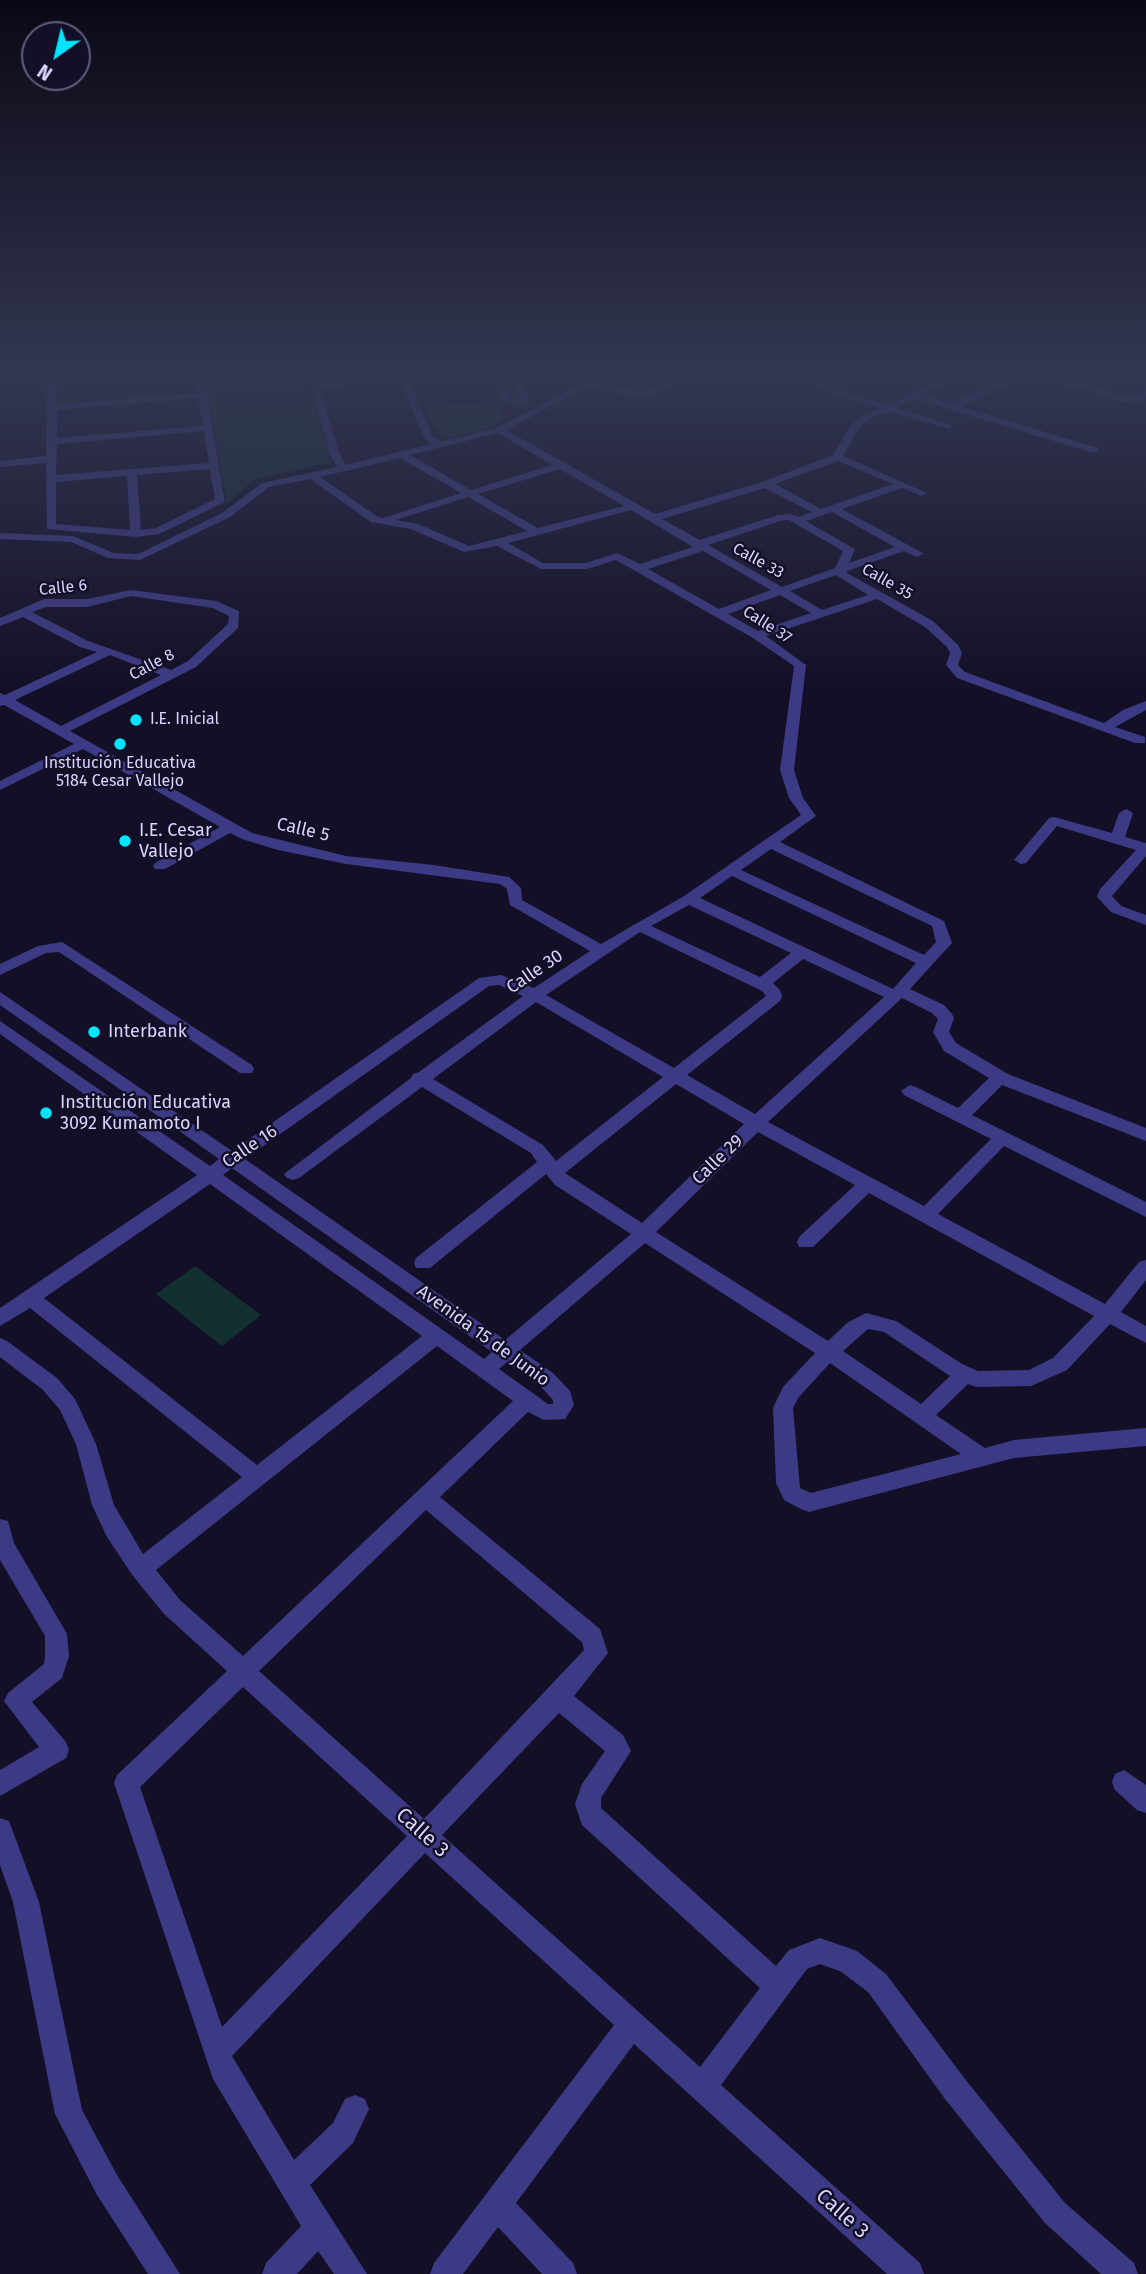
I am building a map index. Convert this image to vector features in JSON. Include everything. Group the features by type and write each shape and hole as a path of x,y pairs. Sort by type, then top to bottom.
{"street":[{"path":"51,481 51,527 136,534 159,531 221,500 218,481"},
{"path":"133,481 136,534"},
{"path":"0,536 73,539 112,556 140,557 226,515 266,485 286,481"},
{"path":"319,481 374,520 414,526 468,550 631,507"},
{"path":"448,481 538,533"},
{"path":"381,521 508,481"},
{"name":"Calle 33","path":"585,481 821,614"},
{"path":"652,519 774,481"},
{"path":"892,481 922,493"},
{"path":"766,484 821,513"},
{"path":"639,568 700,546 834,509 901,485"},
{"path":"834,509 917,554"},
{"name":"Calle 35","path":"791,519 849,551 841,568 842,575 929,624 952,645 956,653 952,665 961,675 1140,740"},
{"name":"Calle 37","path":"500,543 541,566 587,566 617,556 757,635 800,665 787,770 796,798 809,816"},
{"path":"718,613 905,547"},
{"name":"Calle 6","path":"0,622 44,603 87,603 131,593 202,601 230,610"},
{"path":"757,635 876,596"},
{"name":"Calle 8","path":"61,731 173,675 213,648 236,619 230,610"},
{"path":"23,612 84,644 173,675"},
{"path":"2,700 109,651"},
{"name":"Calle 5","path":"2,700 230,827 263,841 328,856 504,880 514,888 514,902 601,951"},
{"path":"1106,727 1146,705"},
{"path":"0,786 84,744"},
{"path":"1117,839 1126,813"},
{"name":"Calle 30","path":"293,1174 419,1078 535,995 639,926 689,898 809,816"},
{"path":"1021,860 1054,821 1146,848 1105,892 1104,897 1116,909 1146,920"},
{"path":"160,866 230,827"},
{"name":"Calle 29","path":"484,1370 643,1234 756,1122 897,993 944,943 939,924 770,843"},
{"path":"730,870 926,962"},
{"path":"689,898 802,952 938,1009 946,1018 941,1032 950,1047 1000,1077 1146,1135"},
{"path":"423,1263 677,1075 770,1000 774,993 762,984 639,926"},
{"path":"0,970 43,949 62,947 246,1069"},
{"path":"762,984 802,952"},
{"name":"Calle 16","path":"0,1318 485,982 501,979 535,995"},
{"path":"535,995 867,1184 1146,1335"},
{"name":"Avenida 15 de Junio","path":"0,998 506,1351 551,1384 564,1397 564,1405 558,1413 544,1412 0,1026"},
{"path":"960,1116 1000,1077"},
{"path":"419,1078 527,1142 545,1156 551,1167 570,1186 829,1352 984,1458"},
{"path":"910,1091 1146,1210"},
{"path":"925,1216 1002,1138"},
{"path":"806,1242 867,1184"},
{"path":"1146,1267 1108,1314 1060,1364 1031,1378 976,1379 890,1326 866,1321 829,1352 790,1393 783,1408 787,1482 792,1494 809,1503 1014,1449 1146,1437"},
{"path":"30,1297 258,1478"},
{"path":"141,1569 436,1336"},
{"name":"Calle 3","path":"0,1346 50,1384 68,1405 86,1444 103,1505 115,1530 141,1569 172,1607 904,2272"},
{"path":"922,1416 965,1374"},
{"path":"352,2274 318,2228 223,2069 126,1783 527,1400"},
{"path":"217,2052 558,1697 596,1653 592,1636 425,1497"},
{"path":"0,1528 4,1545 56,1634 57,1656 54,1670 16,1701 57,1750 0,1784"},
{"path":"558,1697 614,1743 619,1751 591,1792 587,1804 591,1816 778,1986"},
{"path":"1124,1782 1146,1801"},
{"path":"0,1830 26,1902 69,2114 107,2185 165,2274"},
{"path":"702,2087 798,1959 820,1951 848,1960 877,1983 954,2089 1055,2213 1123,2274"},
{"path":"445,2274 633,2023"},
{"path":"291,2183 343,2133 355,2109"},
{"path":"498,2205 562,2274"},
{"path":"277,2274 318,2228"}],"green space":[{"path":"223,481 253,481 227,504"},
{"path":"195,1266 261,1315 222,1346 156,1294"}],"place":[{"name":"I.E. Inicial","path":"136,720"},
{"name":"Institución Educativa 5184 Cesar Vallejo","path":"120,744"},
{"name":"I.E. Cesar Vallejo","path":"125,841"},
{"name":"Interbank","path":"94,1032"},
{"name":"Institución Educativa 3092 Kumamoto I","path":"46,1113"}]}
